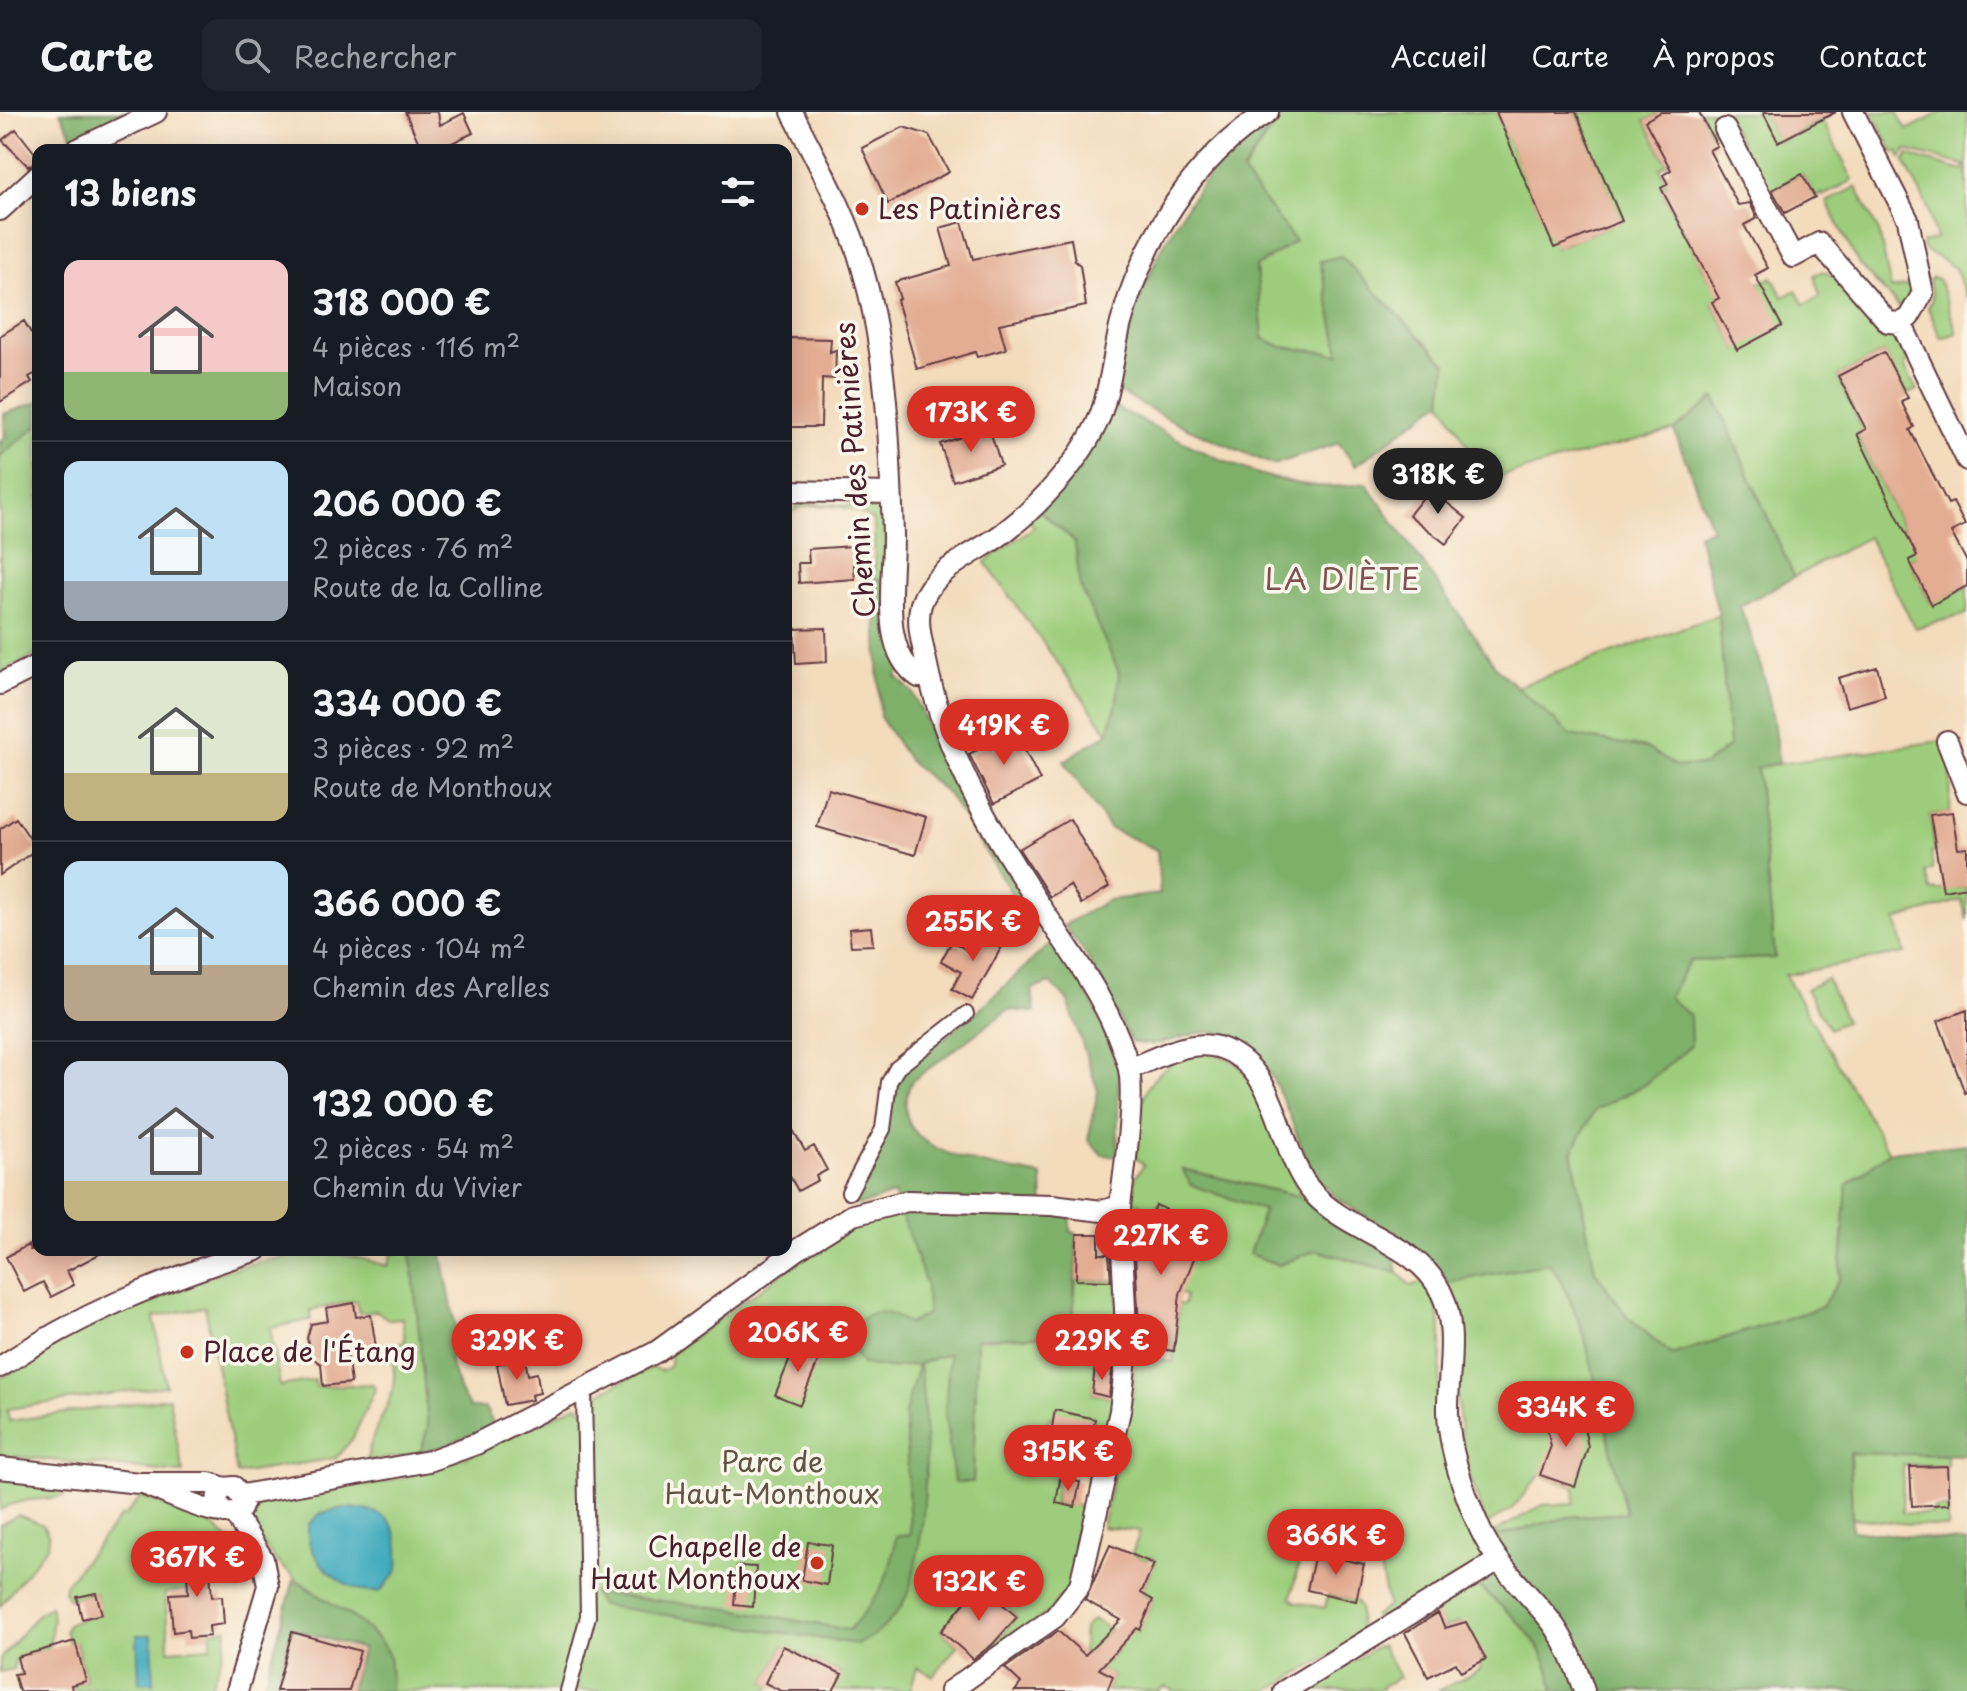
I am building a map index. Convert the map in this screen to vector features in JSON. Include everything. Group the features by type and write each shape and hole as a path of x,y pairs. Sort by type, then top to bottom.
{"street":[{"path":"89,144 156,112"},
{"name":"Chemin des Patinières","path":"792,112 862,266 873,308 884,395 894,648 912,673 919,677 928,674"},
{"path":"950,1691 1055,1617 1080,1585 1120,1411 1127,1350 1120,1206 1129,1069 1110,1018 1072,950 1037,900 973,795 938,712 919,618 927,590 935,580 1003,533 1028,511 1083,445 1100,416 1129,297 1152,242 1203,167 1229,139 1268,112"},
{"path":"1725,129 1793,257 1819,243 1888,322 1901,323 1909,317 1923,293 1908,220 1853,112"},
{"path":"0,210 32,181"},
{"path":"1901,323 1967,460"},
{"path":"792,491 890,493"},
{"path":"0,684 32,668"},
{"path":"1947,741 1967,792"},
{"path":"849,1192 883,1129 889,1082 897,1068 966,1014"},
{"path":"1129,1069 1167,1053 1202,1044 1220,1048 1244,1061 1266,1092 1293,1158 1314,1195 1417,1263 1441,1290 1448,1319 1448,1416 1454,1451 1471,1506 1497,1561 1552,1622 1576,1665 1584,1691"},
{"path":"792,1254 853,1215 907,1201 1010,1203 1102,1211 1120,1206"},
{"path":"0,1367 55,1330 99,1308 239,1256"},
{"path":"0,1468 139,1483 232,1502 429,1461 476,1444 656,1352 789,1256"},
{"path":"568,1691 588,1616 584,1391"},
{"path":"232,1502 263,1559 268,1586 237,1691"},
{"path":"1284,1691 1497,1561"}],"green space":[{"path":"60,112 127,112 74,140"},
{"path":"1283,112 1496,112 1555,248 1621,221 1576,112 1661,112 1645,121 1667,164 1660,168 1667,184 1661,188 1709,279 1728,294 1712,303 1737,349 1759,283 1772,277 1783,297 1796,290 1804,305 1820,296 1814,275 1823,271 1849,286 1888,334 1895,336 1908,362 1904,366 1917,390 1906,395 1884,352 1838,376 1863,431 1857,434 1902,527 1924,552 1909,560 1931,604 1967,586 1967,614 1915,628 1868,537 1794,577 1715,398 1674,430 1487,480 1442,401 1446,363 1341,257 1320,262 1340,354 1282,347 1263,338 1242,173"},
{"path":"1699,112 1763,112 1779,142 1822,120 1853,180 1815,197 1802,174 1767,193 1732,126 1712,136"},
{"path":"1872,112 1897,112 1907,130 1942,112 1967,112 1967,299 1955,268 1923,249 1922,243 1936,239 1927,205 1904,162 1908,155 1963,171 1965,165 1906,150 1901,158 1898,151 1894,153"},
{"path":"1280,114 1242,172 1295,241 1256,267 1263,338 1282,347 1340,354 1320,261 1341,256 1446,364 1442,401 1355,466 1339,443 1273,465 1187,428 1112,389 1143,291 1173,228 1213,172 1241,143"},
{"path":"1856,187 1879,232 1891,289 1910,285 1909,298 1899,307 1859,265 1827,202"},
{"path":"1933,277 1939,280 1957,333 1941,338 1928,308 1932,299 1929,280"},
{"path":"1715,398 1794,577 1740,606 1765,683 1776,742 1778,763 1757,768 1775,958 1689,961 1669,997 1690,1016 1691,1046 1645,1084 1595,1110 1572,1152 1595,1271 1627,1316 1672,1355 1822,1307 1840,1278 1847,1185 1889,1152 1967,1144 1967,1455 1850,1453 1852,1530 1967,1543 1967,1691 1554,1691 1545,1658 1537,1644 1516,1619 1478,1586 1442,1602 1485,1559 1497,1536 1568,1517 1626,1513 1584,1334 1563,1283 1549,1263 1446,1283 1413,1247 1347,1205 1325,1186 1306,1157 1272,1077 1245,1045 1214,1032 1158,1043 1131,1042 1088,958 1064,925 1108,900 1160,894 1157,850 1109,828 1064,761 1108,733 1117,702 1119,672 1080,586 1075,542 1038,509 1110,405 1202,451 1266,476 1299,484 1332,487 1366,483 1499,671 1571,735 1646,748 1677,767 1705,765 1729,746 1719,615 1698,534 1712,529 1674,430"},
{"path":"32,404 32,430 0,456 0,441 5,437 4,414"},
{"path":"32,430 32,657 0,673 0,456"},
{"path":"799,503 876,507 885,518 887,581 875,579 874,521 857,512 833,506 810,506 792,512"},
{"path":"1038,509 1075,542 1080,586 1119,672 1117,702 1108,733 985,562 1034,527 1029,520"},
{"path":"875,579 887,581 900,670 896,676 912,692 976,823 1042,925 1034,928 949,795 909,761 880,717"},
{"path":"1719,615 1729,746 1705,765 1677,767 1646,748 1571,736 1516,687"},
{"path":"1940,741 1951,764 1950,812 1930,815 1935,852 1931,853 1933,870 1926,872 1931,891 1967,887 1967,920 1962,900 1896,920 1905,953 1785,975 1889,1152 1847,1185 1840,1278 1822,1307 1671,1355 1627,1316 1595,1271 1572,1151 1595,1110 1645,1084 1669,997 1689,961 1775,958 1757,767"},
{"path":"1056,938 1102,1021 1119,1072 1117,1156 1102,1155 1088,1140 1098,1091 1068,1001 1051,983 1032,989 1035,1012 1008,1010 912,1081 905,1106 911,1126 925,1141 971,1161 1042,1176 1043,1210 1070,1217 1070,1231 1077,1234 1072,1335 977,1339 973,1482 954,1482 945,1414 949,1353 919,1364 926,1447 924,1506 910,1587 896,1614 873,1636 856,1644 600,1605 593,1593 732,1609 849,1630 875,1598 891,1563 896,1536 910,1535 905,1413 918,1365 889,1368 862,1364 848,1342 858,1322 872,1313 889,1314 909,1324 927,1314 926,1284 894,1194 860,1205 850,1204 851,1196 903,1070 980,1009"},
{"path":"1827,979 1846,1021 1829,1029 1806,989"},
{"path":"1199,1052 1229,1059 1243,1070 1254,1085 1302,1197 1183,1169 1191,1185 1264,1210 1250,1254 1279,1265 1316,1250 1398,1273 1411,1286 1424,1282 1439,1315 1439,1407 1444,1442 1465,1510 1485,1559 1375,1626 1374,1616 1388,1606 1380,1567 1302,1551 1291,1597 1296,1602 1325,1608 1328,1595 1356,1601 1360,1609 1359,1639 1268,1691 1175,1691 1165,1687 1158,1691 1107,1691 1113,1676 1082,1662 1084,1628 1093,1619 1111,1630 1091,1650 1104,1664 1115,1654 1127,1622 1140,1629 1153,1600 1141,1593 1156,1560 1149,1557 1147,1561 1132,1554 1140,1531 1102,1527 1133,1390 1135,1357 1173,1362 1179,1304 1184,1305 1185,1295 1163,1291 1196,1253 1180,1247 1190,1220 1156,1205 1154,1209 1134,1202 1135,1177 1144,1165 1136,1158 1141,1105 1153,1079 1179,1060"},
{"path":"1182,1169 1302,1197 1395,1257 1398,1273 1316,1250 1279,1265 1249,1254 1264,1210 1191,1185"},
{"name":"Parc de Haut-Monthoux","path":"920,1207 951,1319 920,1364 949,1352 949,1372 973,1481 977,1338 1072,1335 1076,1280 1117,1281 1119,1358 1099,1354 1092,1394 1115,1398 1095,1482 1087,1481 1089,1448 1054,1418 1050,1417 1047,1430 1060,1433 1055,1503 1087,1507 1089,1515 1073,1583 1049,1612 977,1663 1017,1617 980,1585 941,1631 957,1646 933,1676 917,1667 910,1691 833,1691 841,1673 783,1646 765,1683 772,1686 765,1691 390,1691 389,1657 354,1620 278,1562 257,1533 251,1515 259,1505 272,1498 305,1490 371,1484 425,1471 477,1452 577,1405 582,1409 594,1403 594,1395 652,1368 662,1371 670,1366 670,1354 838,1234"},
{"path":"351,1256 388,1266 391,1256 412,1256 428,1427 420,1454 367,1461 394,1382 390,1348 405,1341 402,1318 388,1319 377,1311 359,1313 356,1301 311,1310 311,1320 270,1328 280,1386 315,1380 316,1387 373,1384 375,1389 353,1438 336,1458 237,1474 205,1307 154,1317 166,1386 7,1409 9,1421 169,1398 183,1473 0,1455 0,1379 114,1315 202,1279 288,1257"},
{"path":"412,1256 442,1256 461,1355 449,1359 460,1392 470,1408 485,1408 495,1427 420,1454 428,1427"},
{"path":"1549,1263 1565,1290 1589,1351 1626,1513 1568,1517 1497,1536 1489,1535 1543,1505 1574,1503 1575,1487 1540,1475 1512,1509 1486,1525 1463,1454 1446,1283"},
{"path":"1850,1453 1947,1455 1947,1466 1903,1465 1902,1513 1933,1514 1934,1509 1948,1508 1948,1528 1852,1518"},
{"path":"0,1479 61,1484 64,1496 24,1501 0,1510"},
{"path":"141,1497 207,1521 247,1555 208,1554 208,1549 186,1551 188,1590 165,1593 169,1650 211,1647 211,1631 227,1629 225,1647 209,1691 92,1688 75,1691 74,1684 86,1681 76,1642 69,1643 65,1630 69,1623 101,1613 96,1593 69,1599 64,1591 66,1583 121,1516 124,1517"},
{"path":"18,1515 42,1524 49,1536 48,1545 0,1606 0,1525"},
{"path":"294,1580 360,1622 382,1643 389,1658 390,1691 350,1691 362,1649 292,1629 275,1691 262,1691"},
{"path":"1477,1586 1527,1631 1544,1658 1554,1691 1438,1691 1480,1670 1481,1662 1460,1622 1445,1628 1437,1614 1411,1627 1408,1622"},
{"path":"50,1606 53,1618 49,1648 17,1657 13,1669 0,1672 0,1659 37,1615"},
{"path":"1381,1645 1399,1677 1382,1686 1382,1689 1299,1691"}],"water":[{"path":"344,1508 383,1516 395,1531 398,1570 381,1591 356,1589 343,1582 330,1573 312,1550 308,1537 309,1524 321,1513"},
{"path":"137,1635 152,1635 154,1683 139,1683"}],"building":[{"path":"405,112 438,112 440,125 464,113 473,133 450,144 419,144"},
{"path":"1496,112 1576,112 1622,221 1554,248"},
{"path":"1661,112 1699,112 1717,146 1709,150 1738,205 1750,203 1757,218 1744,225 1768,268 1755,275 1782,326 1737,350 1712,302 1719,298 1661,188 1668,184 1663,175 1671,170 1645,121"},
{"path":"1763,112 1836,112 1778,142"},
{"path":"903,127 929,135 949,172 888,204 862,148"},
{"path":"16,129 32,149 32,164 28,166 2,140"},
{"path":"1802,174 1815,197 1785,213 1772,190"},
{"path":"962,222 973,259 1071,239 1075,261 1080,265 1086,306 999,324 1006,349 977,357 975,352 917,369 897,300 900,299 895,282 951,266 940,228"},
{"path":"24,321 32,335 32,375 29,377 32,382 0,402 0,336"},
{"path":"792,338 831,339 830,352 836,350 835,379 822,378 821,427 792,427"},
{"path":"1884,352 1908,398 1901,401 1914,427 1910,430 1948,504 1953,502 1965,525 1951,532 1967,562 1967,586 1932,605 1909,560 1917,556 1857,434 1866,429 1838,376"},
{"path":"989,428 1001,465 953,481 940,444"},
{"path":"1430,489 1466,518 1446,544 1409,515"},
{"path":"853,546 855,579 799,583 798,563 809,563 808,549"},
{"path":"826,628 827,662 796,664 794,629"},
{"path":"1877,667 1885,696 1847,707 1838,678"},
{"path":"1015,731 1040,780 994,804 969,754"},
{"path":"828,789 926,817 915,855 817,827"},
{"path":"1952,812 1958,849 1967,848 1967,887 1943,891 1930,815"},
{"path":"16,818 32,842 32,853 0,875 0,829"},
{"path":"1070,819 1109,887 1081,904 1070,885 1050,897 1019,849"},
{"path":"871,927 873,945 851,946 849,929"},
{"path":"986,930 1005,941 972,1000 952,989 961,972 941,961 952,941 973,954"},
{"path":"1967,1010 1967,1092 1965,1093 1938,1021"},
{"path":"792,1128 805,1151 814,1146 827,1170 816,1176 818,1180 798,1191 792,1180"},
{"path":"1156,1205 1190,1221 1180,1247 1196,1253 1180,1294 1174,1351 1140,1346 1135,1254 1147,1219"},
{"path":"1077,1234 1099,1234 1099,1254 1109,1254 1111,1281 1076,1280"},
{"path":"28,1245 32,1256 96,1256 67,1271 74,1285 51,1297 43,1282 24,1292 6,1257"},
{"path":"354,1303 356,1317 371,1315 376,1348 347,1353 351,1383 323,1386 321,1364 311,1357 307,1338 311,1324 328,1321 326,1308"},
{"path":"797,1342 822,1352 800,1405 775,1395"},
{"path":"525,1359 528,1375 537,1373 540,1393 531,1395 532,1400 505,1405 497,1364"},
{"path":"1095,1367 1112,1369 1109,1397 1092,1393"},
{"path":"1055,1410 1095,1419 1089,1448 1058,1442 1060,1433 1051,1432"},
{"path":"1581,1412 1588,1447 1575,1487 1540,1475 1551,1446 1545,1419"},
{"path":"1947,1466 1949,1504 1912,1506 1910,1467"},
{"path":"1060,1479 1080,1482 1075,1507 1056,1503"},
{"name":"Chapelle de Haut Monthoux","path":"808,1542 832,1545 827,1585 802,1580"},
{"path":"1110,1545 1154,1564 1141,1593 1153,1600 1140,1630 1137,1628 1099,1669 1113,1676 1107,1691 1015,1691 1021,1683 1005,1668 1058,1631 1085,1655 1121,1620 1085,1600"},
{"path":"208,1549 212,1597 222,1596 224,1624 209,1626 210,1636 189,1638 188,1630 173,1632 170,1594 188,1593 186,1551"},
{"path":"1315,1553 1364,1564 1356,1601 1307,1590"},
{"path":"737,1566 756,1567 753,1607 734,1605"},
{"path":"980,1584 1017,1617 992,1645 973,1659 941,1631"},
{"path":"96,1593 102,1614 82,1619 77,1597"},
{"path":"1438,1613 1445,1628 1466,1622 1486,1659 1461,1672 1456,1663 1428,1677 1405,1633"},
{"path":"292,1632 360,1651 349,1691 276,1691"},
{"path":"75,1641 86,1681 71,1685 72,1691 19,1691 14,1674 21,1673 17,1657"},
{"path":"783,1646 842,1674 833,1691 781,1691 765,1683"}],"place":[{"name":"Les Patinières","path":"862,209"},
{"name":"Place de l'Étang","path":"187,1352"},
{"name":"Chapelle de Haut Monthoux","path":"817,1563"}],"district":[{"name":"LA DIÈTE","path":"1343,580"}]}
